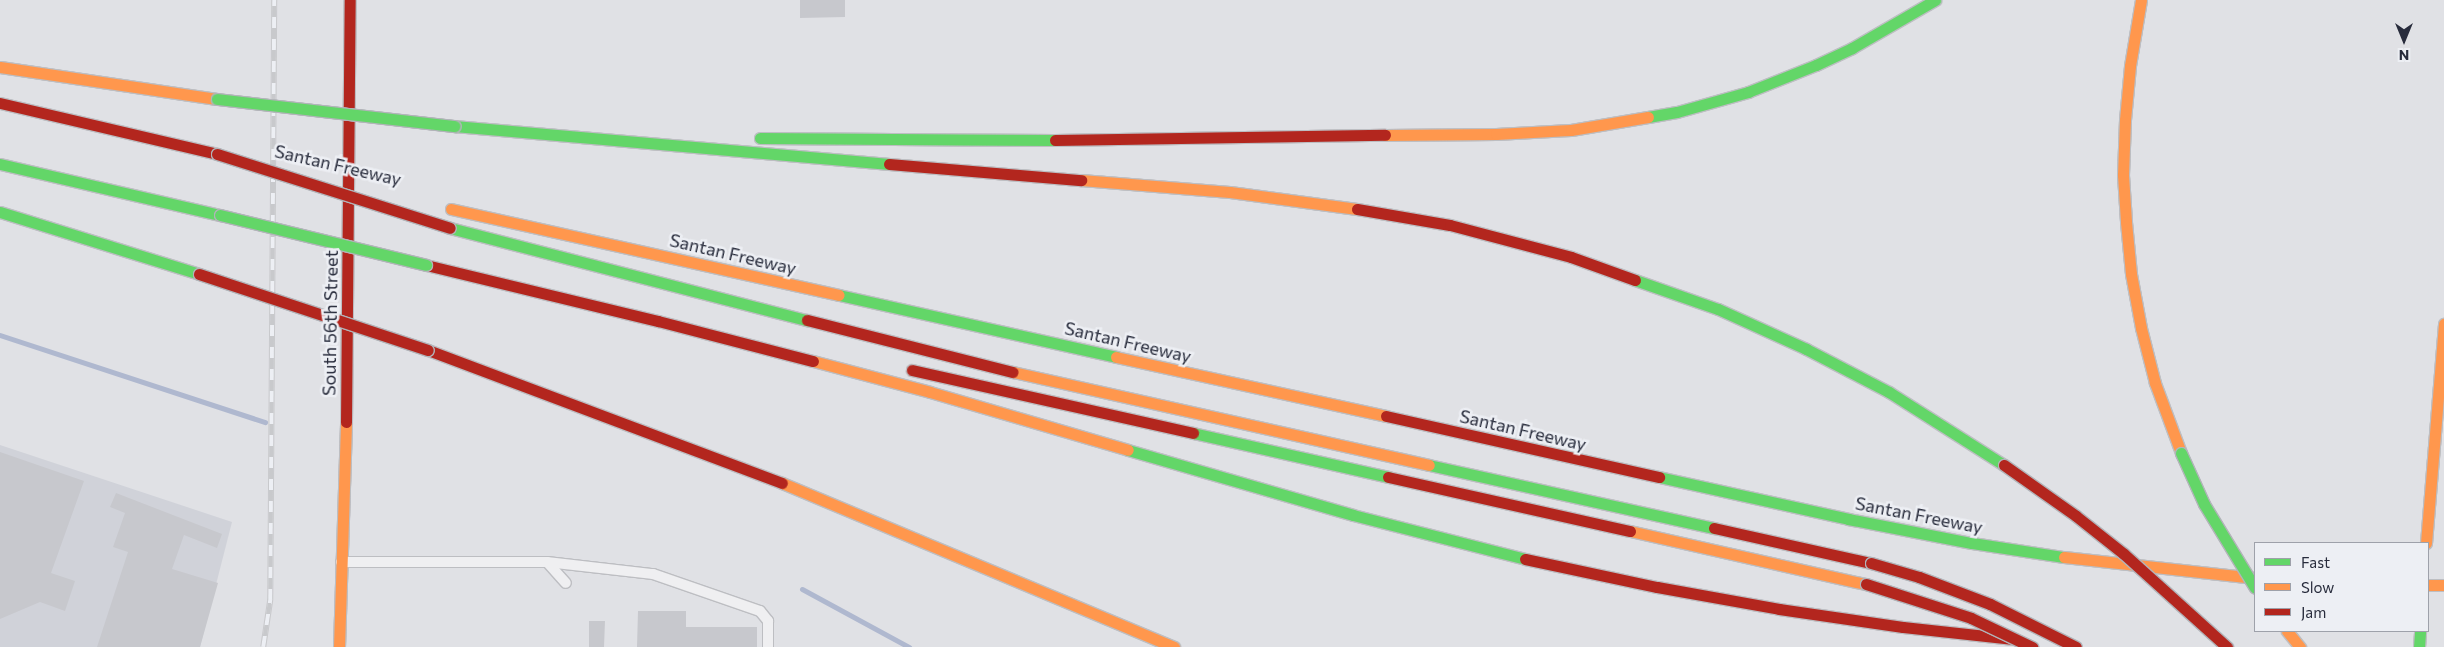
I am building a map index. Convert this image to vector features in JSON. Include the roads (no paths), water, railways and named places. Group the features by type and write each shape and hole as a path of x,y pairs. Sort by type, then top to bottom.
{"main road":[{"name":"South 56th Street","path":"339,647 340,562 346,417 351,55 350,0"},
{"path":"621,142 746,139 996,140 1496,134 1571,130 1660,116 1748,92 1816,65 1852,48 1935,0"},
{"path":"2141,0 2130,66 2125,120 2123,175 2131,274 2141,328 2155,383 2181,453 2204,504 2233,555 2254,586"},
{"path":"0,67 217,99 454,126 621,142 1260,195 1388,213 1479,232 1599,266 1690,298 1747,322 1889,392 1944,425 2076,516 2124,554 2226,647"},
{"name":"Santan Freeway","path":"0,103 373,191"},
{"path":"217,154 450,228 887,341 1073,386 1871,563 1919,577 1990,604 2076,647"},
{"path":"0,164 658,321 930,392 1353,515 1534,561 1656,587 1842,619 2091,647"},
{"name":"Santan Freeway","path":"446,208 1848,519 1972,543 2096,562 2254,578"},
{"path":"0,212 200,274 428,350 781,482 1174,647"},
{"path":"658,321 848,358"},
{"path":"2426,542 2444,324"},
{"path":"905,368 1866,584 1917,598 1971,618 2032,647"},
{"path":"2429,585 2444,585"},
{"path":"2288,632 2300,647"},
{"path":"2419,647 2420,632"}],"lane":[{"path":"340,562 547,562 653,574 760,611 768,621 768,647"},
{"path":"547,562 566,583"}],"waterway":[{"path":"0,335 265,422"},
{"path":"802,589 909,647"}],"railway":[{"path":"263,647 270,600 274,0"}]}
